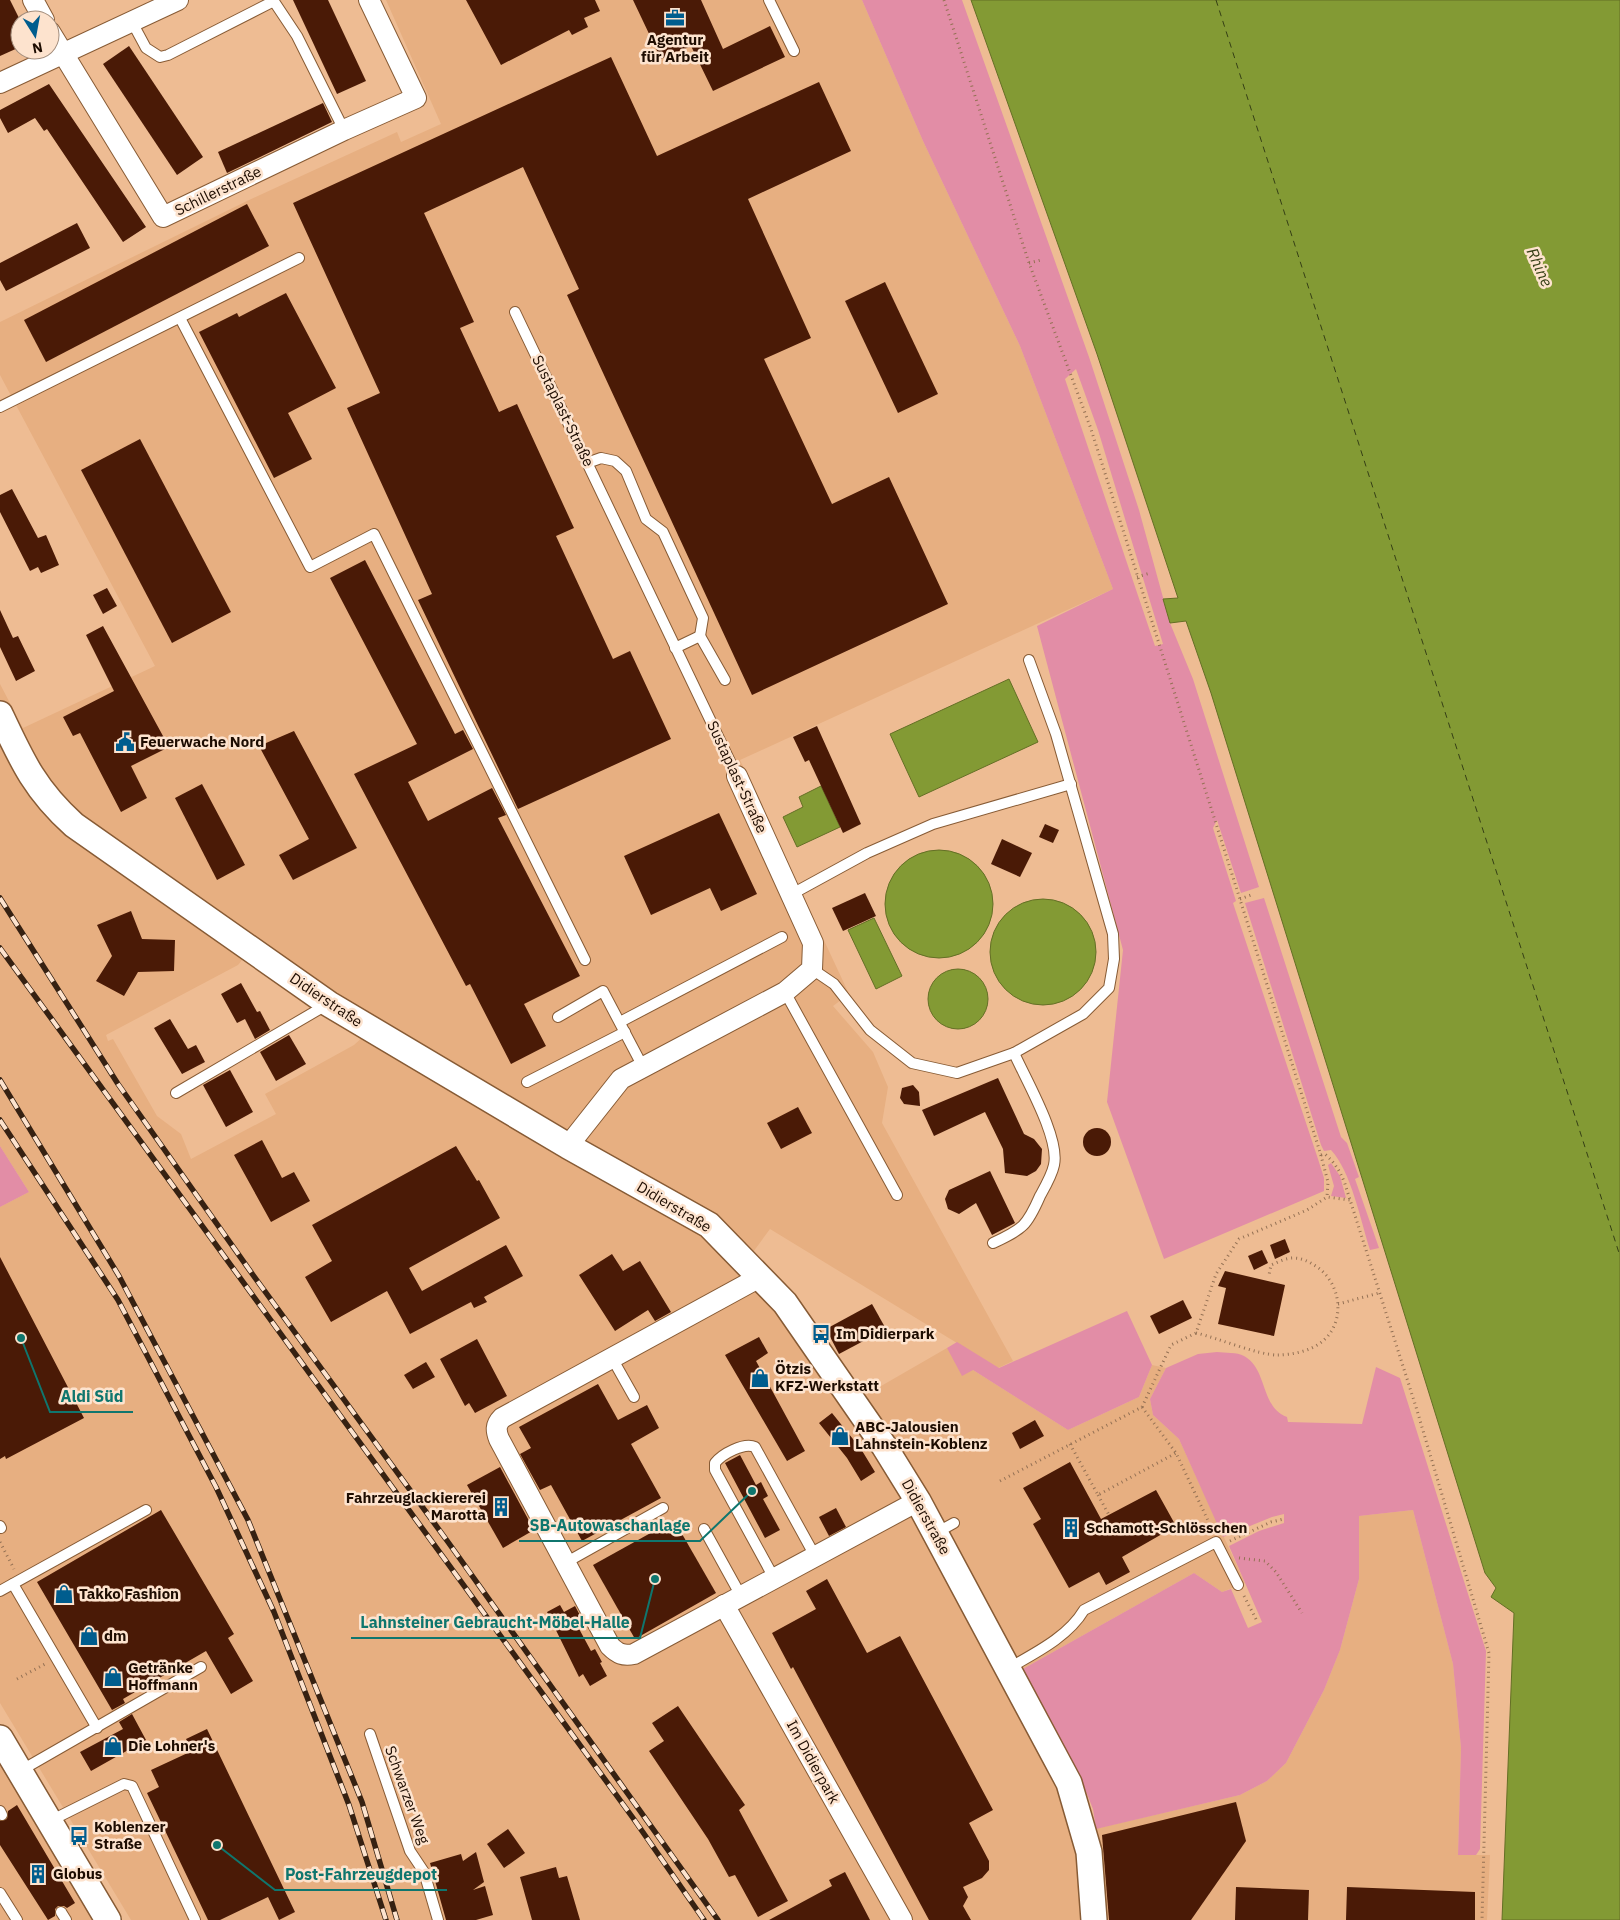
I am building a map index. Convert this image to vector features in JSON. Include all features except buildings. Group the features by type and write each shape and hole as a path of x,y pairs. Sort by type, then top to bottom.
{"street":[{"path":"0,83 178,0"},
{"name":"Schillerstraße","path":"60,50 164,217 344,130 416,98 369,0"},
{"name":"Didierstraße","path":"0,714 29,774 52,805 74,825 329,1004 568,1146 709,1225 785,1303 884,1446 918,1501 945,1528 1008,1669 1069,1783 1089,1852 1094,1920"},
{"name":"Sustaplast-Straße","path":"736,776 792,894 813,944 812,969"},
{"path":"568,1146 621,1079 785,992 812,969"},
{"path":"760,1277 502,1418 496,1428 499,1439 610,1646 617,1653 624,1656 634,1654 918,1501"},
{"name":"Im Didierpark","path":"732,1600 902,1920"},
{"path":"1,1742 108,1920"}],"lane":[{"path":"132,22 146,48 160,56 168,55 273,0 297,36 344,130"},
{"path":"769,0 794,51"},
{"path":"0,407 299,258"},
{"name":"Sustaplast-Straße","path":"515,312 736,776"},
{"path":"180,318 310,567 374,534 586,960"},
{"path":"587,463 602,458 615,461 626,471 646,519 663,532 703,618 700,636 725,680"},
{"path":"675,648 700,636"},
{"path":"812,969 834,984 870,1030 912,1062 957,1073 1014,1054 1083,1014 1109,988 1114,959 1113,934 1056,734 1029,660"},
{"path":"792,894 867,853 933,824 1071,784"},
{"path":"620,1022 782,937"},
{"path":"558,1017 603,991 643,1068"},
{"path":"785,992 897,1195"},
{"path":"176,1093 329,1004"},
{"path":"527,1082 625,1032"},
{"path":"993,1243 1019,1232 1030,1220 1054,1166 1056,1150 1014,1054"},
{"path":"612,1358 634,1397"},
{"path":"774,1578 715,1470 715,1463 720,1458 746,1445 755,1447 815,1556"},
{"path":"565,1563 663,1508"},
{"path":"0,1591 146,1510"},
{"path":"704,1529 732,1600"},
{"path":"1008,1669 1038,1652 1076,1624 1084,1610 1218,1544 1238,1584"},
{"path":"16,1582 56,1658 97,1728"},
{"path":"20,1771 201,1666"},
{"name":"Schwarzer Weg","path":"370,1734 410,1851 424,1872 438,1920"},
{"path":"50,1821 124,1784 132,1786 195,1920"},
{"path":"0,1893 17,1920"}],"path":[{"path":"944,0 1029,263 1091,429 1136,578 1321,1155 1328,1182 1326,1198"},
{"path":"1029,263 1041,260"},
{"path":"1136,578 1150,573"},
{"path":"1240,899 1251,895"},
{"path":"1321,1155 1325,1154 1340,1171 1350,1200 1416,1407 1489,1653 1482,1920"},
{"path":"1196,1333 1216,1274 1239,1239 1307,1210 1326,1198 1350,1200"},
{"path":"1000,1481 1142,1407 1171,1345 1196,1333 1276,1355 1298,1353 1324,1341 1335,1324 1338,1304 1332,1282 1324,1271 1302,1259 1292,1258 1271,1265 1269,1275"},
{"path":"1338,1304 1379,1293"},
{"path":"1142,1407 1176,1453 1210,1523 1218,1544 1271,1522 1284,1519"},
{"path":"1070,1444 1108,1516"},
{"path":"1098,1495 1176,1453"},
{"path":"0,1542 16,1582"},
{"path":"1228,1564 1238,1558 1265,1562 1276,1572 1302,1613"},
{"path":"1238,1584 1257,1621"},
{"path":"17,1679 56,1658"}],"shaded area":[{"path":"386,0 862,0 923,141 1020,346 1113,589 740,760 849,994 833,1006 873,1052 888,1087 882,1123 1013,1361 998,1368 770,1229 742,1267 765,1296 875,1451 992,1661 1058,1787 1077,1833 1240,1795 1267,1781 1286,1763 1324,1690 1340,1650 1359,1579 1359,1516 1413,1510 1453,1664 1461,1748 1458,1855 1490,1855 1487,1920 131,1920 0,1703 0,1207 29,1192 0,1146 0,684 23,728 155,666 0,375 0,322 247,201 397,132 401,142 441,124","holes":["258,940 380,1021 354,1045 265,1094 276,1114 191,1159 181,1134 157,1116 113,1039 108,1041 106,1035 238,965"]},
{"path":"862,0 962,0 1089,357 1139,510 1170,623 1193,679 1259,887 1241,893 1217,820 1213,828 1236,901 1233,903 1324,1178 1324,1191 1164,1259 1107,1102 1123,950 1037,626 1113,589 1020,346 923,141","holes":["1076,369 1098,430 1163,644 1155,646 1065,379"]},
{"path":"1264,898 1341,1137 1347,1143 1359,1177 1355,1179 1379,1248 1370,1250 1350,1183 1338,1159 1331,1150 1324,1151 1321,1145 1245,903"},
{"path":"0,1146 29,1192 0,1207"},
{"path":"1331,1163 1340,1176 1346,1198 1331,1196 1334,1186 1328,1165"},
{"path":"1127,1311 1152,1365 1139,1397 1068,1430 973,1370 962,1376 947,1348 957,1342 999,1368"},
{"path":"947,1348 973,1370 1068,1430 1139,1397 1152,1365 1166,1368 1150,1399 1153,1415 1179,1439 1245,1583 1222,1592 1194,1573 1021,1670 862,1397"},
{"path":"1217,1352 1241,1355 1252,1362 1272,1405 1278,1412 1287,1417 1288,1422 1362,1424 1376,1367 1400,1378 1486,1651 1480,1849 1476,1855 1458,1855 1461,1748 1453,1664 1413,1510 1359,1516 1359,1579 1340,1650 1324,1690 1286,1763 1267,1781 1240,1795 1096,1829 1093,1809 1087,1794 1021,1670 1194,1573 1222,1592 1231,1589 1248,1628 1262,1622 1229,1546 1259,1531 1284,1523 1284,1514 1223,1537 1179,1439 1153,1415 1150,1399 1166,1368 1198,1354"},
{"path":"0,1760 94,1920 0,1920"}],"water":[{"name":"Rhine","path":"971,0 1620,0 1620,1920 1502,1920 1514,1613 1491,1597 1496,1588 1485,1573 1211,693 1186,621 1170,623 1163,599 1178,598 1097,354"},
{"path":"1009,679 1038,742 919,797 890,734"},
{"path":"821,786 840,827 797,847 783,817 803,807 799,797"},
{"path":"939,850 960,854 977,866 989,883 993,904 989,925 977,942 960,954 939,958 918,954 901,942 889,925 885,904 889,883 901,866 918,854"},
{"path":"1043,899 1063,903 1080,915 1092,932 1096,952 1092,972 1080,989 1063,1001 1043,1005 1023,1001 1006,989 994,972 990,952 994,932 1006,915 1023,903"},
{"path":"874,918 902,976 876,989 848,930"},
{"path":"952,969 964,969 975,974 983,982 988,993 986,1011 975,1024 964,1029 952,1029 941,1024 933,1016 928,1005 928,993 933,982 941,974"}],"ferry route":[{"path":"1216,0 1620,1256"}],"railway":[{"path":"0,898 118,1084 253,1275 448,1542 718,1920"},
{"path":"0,948 633,1818 704,1920"},
{"path":"0,1080 119,1276 248,1520 362,1802 397,1920"},
{"path":"0,1120 118,1300 216,1487 274,1612 349,1805 386,1920"}],"place":[{"name":"Agentur für Arbeit","path":"675,18"},
{"name":"Feuerwache Nord","path":"125,742"},
{"name":"Im Didierpark","path":"821,1334"},
{"name":"Aldi Süd","path":"21,1338"},
{"name":"Ötzis KFZ-Werkstatt","path":"760,1378"},
{"name":"ABC-Jalousien Lahnstein-Koblenz","path":"840,1436"},
{"name":"SB-Autowaschanlage","path":"752,1491"},
{"name":"Fahrzeuglackiererei Marotta","path":"501,1507"},
{"name":"Schamott-Schlösschen","path":"1071,1528"},
{"name":"Lahnsteiner Gebraucht-Möbel-Halle","path":"655,1579"},
{"name":"Takko Fashion","path":"64,1594"},
{"name":"dm","path":"89,1636"},
{"name":"Getränke Hoffmann","path":"113,1677"},
{"name":"Die Lohner's","path":"113,1746"},
{"name":"Koblenzer Straße","path":"79,1836"},
{"name":"Post-Fahrzeugdepot","path":"217,1845"},
{"name":"Globus","path":"38,1874"}]}
